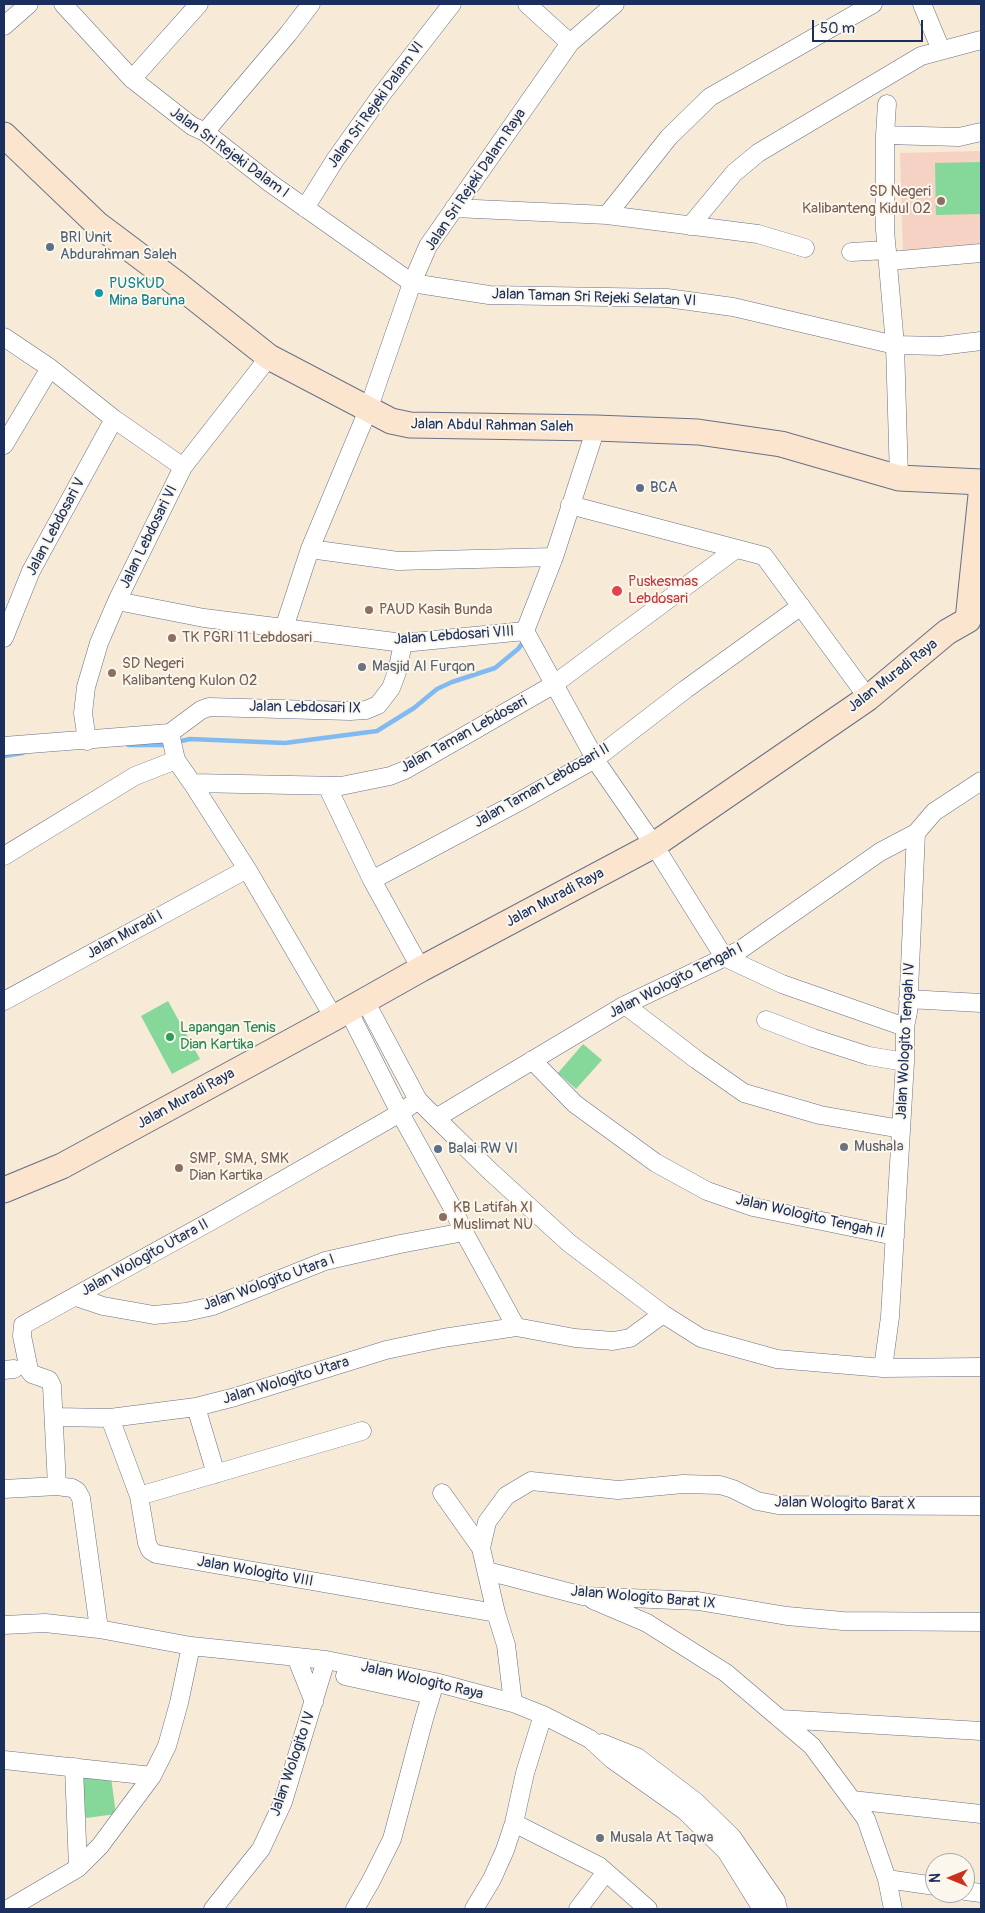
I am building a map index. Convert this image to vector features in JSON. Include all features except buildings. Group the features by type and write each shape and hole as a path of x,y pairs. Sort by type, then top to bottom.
{"street":[{"path":"4,26 29,4"},
{"name":"Jalan Sri Rejeki Dalam I","path":"63,4 132,79 192,126 205,132 270,183 412,283"},
{"path":"132,79 199,4"},
{"path":"205,132 311,4"},
{"name":"Jalan Sri Rejeki Dalam VI","path":"305,208 335,160 382,94 452,4"},
{"path":"527,4 570,43"},
{"name":"Jalan Sri Rejeki Dalam Raya","path":"368,410 412,283 428,246 570,43 615,4"},
{"path":"607,215 669,136 710,96 872,4"},
{"path":"922,4 941,50"},
{"path":"690,226 734,173 758,154 921,56 981,40"},
{"path":"887,104 885,135 885,230 895,345 899,478"},
{"path":"885,135 959,136 981,132"},
{"name":"Jalan Abdul Rahman Saleh","path":"5,139 97,224 269,357 391,421 410,425 596,428 698,432 781,444 899,478 981,482"},
{"path":"454,208 607,215 758,234 805,248"},
{"path":"850,252 888,255 981,253"},
{"name":"Jalan Taman Sri Rejeki Selatan VI","path":"412,283 489,294 667,298 733,307 895,345 940,346 981,341"},
{"path":"4,337 50,368 114,419 183,466"},
{"name":"Jalan Lebdosari VI","path":"87,741 83,713 86,687 99,643 117,602 183,466 269,357"},
{"path":"4,445 50,368"},
{"path":"284,628 310,549 368,410"},
{"name":"Jalan Lebdosari V","path":"4,638 31,570 114,419"},
{"path":"596,428 554,557 526,633 536,654 595,759 654,845 724,958 782,984 905,1027"},
{"name":"Jalan Muradi Raya","path":"4,1190 62,1166 420,969 654,845 868,698 947,632 974,620 981,495"},
{"path":"570,504 736,549 755,552 764,556 868,698"},
{"path":"310,549 398,561 554,557"},
{"name":"Jalan Taman Lebdosari","path":"192,783 328,786 357,784 390,776 405,770 553,685 736,549"},
{"name":"Jalan Lebdosari VIII","path":"117,602 204,618 403,643 526,633"},
{"name":"Jalan Taman Lebdosari II","path":"372,880 595,759 686,689 801,606"},
{"name":"Jalan Lebdosari IX","path":"173,745 201,710 209,707 350,711 366,710 378,706 391,688 397,672 403,643"},
{"path":"4,746 87,741 173,745"},
{"path":"173,745 192,783 247,869 348,1009 418,1100 490,1171 569,1243 663,1314 701,1338 777,1359 883,1368 981,1367"},
{"path":"4,856 135,776 173,745"},
{"name":"Jalan Wologito Tengah I","path":"436,1118 625,1005 740,950 880,852 916,833 934,812 981,781"},
{"path":"328,786 372,880 420,969"},
{"name":"Jalan Wologito Tengah IV","path":"883,1368 890,1317 895,1236 916,833"},
{"name":"Jalan Muradi I","path":"4,1001 247,869"},
{"path":"908,999 981,1003"},
{"path":"625,1005 744,1093 820,1115 901,1129"},
{"path":"348,1009 400,1113 516,1327"},
{"path":"766,1020 813,1038 861,1053 905,1062"},
{"name":"Jalan Wologito Tengah II","path":"532,1060 574,1104 656,1163 707,1190 753,1207 895,1236"},
{"name":"Jalan Wologito Utara II","path":"57,1486 52,1386 49,1380 32,1374 29,1370 22,1330 24,1325 28,1321 76,1297 400,1113 418,1100"},
{"name":"Jalan Wologito Utara I","path":"76,1297 103,1306 154,1315 186,1312 213,1306 325,1261 464,1232"},
{"name":"Jalan Wologito Utara","path":"54,1416 110,1418 196,1408 386,1350 443,1338 516,1327 575,1338 613,1342 630,1338 663,1314"},
{"path":"196,1408 216,1474"},
{"name":"Jalan Wologito VIII","path":"110,1418 139,1496 150,1550 156,1554 496,1613"},
{"path":"139,1496 362,1431"},
{"name":"Jalan Wologito Barat X","path":"481,1548 487,1522 506,1496 531,1481 618,1490 683,1484 720,1485 757,1501 778,1505 981,1506"},
{"path":"4,1490 57,1486 72,1488 77,1491 81,1498 99,1629"},
{"path":"442,1493 481,1548 496,1613 506,1645 513,1703"},
{"name":"Jalan Wologito Barat IX","path":"487,1571 583,1596 698,1601 787,1616 843,1621 981,1622"},
{"path":"583,1596 647,1623 726,1673 812,1746 866,1819 887,1878 893,1909"},
{"name":"Jalan Wologito Raya","path":"4,1626 45,1623 99,1629 191,1646 325,1666 433,1689 513,1703 543,1715 590,1739 613,1760 685,1811 726,1851 762,1909"},
{"path":"8,1909 78,1868 100,1846 152,1776 167,1746 179,1703 191,1646"},
{"path":"298,1662 314,1702"},
{"name":"Jalan Wologito IV","path":"212,1909 261,1849 283,1802 325,1666"},
{"path":"355,1909 371,1882 392,1839 433,1689"},
{"path":"474,1909 492,1879 514,1823 525,1773 543,1715"},
{"path":"780,1719 981,1731"},
{"path":"590,1739 637,1757 696,1802 732,1837 776,1901 778,1909"},
{"path":"4,1760 152,1776"},
{"path":"74,1767 78,1868"},
{"path":"852,1800 981,1814"},
{"path":"514,1823 599,1866 648,1909"},
{"path":"578,1909 606,1872"},
{"path":"887,1878 925,1884"}],"shaded area":[{"name":"SD Negeri Kalibanteng Kidul 02","path":"981,151 981,248 903,254 900,153"}],"green space":[{"path":"981,162 981,214 936,215 935,163"},
{"name":"Lapangan Tenis Dian Kartika","path":"168,1001 200,1059 172,1074 141,1016"},
{"path":"583,1044 602,1060 576,1089 558,1073"},
{"path":"110,1770 116,1814 86,1818 79,1775"}],"waterway":[{"path":"177,742 190,739 285,743 377,731 414,708 437,689 495,668 518,649 525,640"},
{"path":"128,745 170,744"},
{"path":"4,756 23,753"}],"place":[{"name":"SD Negeri Kalibanteng Kidul 02","path":"941,201"},
{"name":"BRI Unit Abdurahman Saleh","path":"50,247"},
{"name":"PUSKUD Mina Baruna","path":"99,293"},
{"name":"BCA","path":"640,488"},
{"name":"Puskesmas Lebdosari","path":"617,591"},
{"name":"PAUD Kasih Bunda","path":"369,610"},
{"name":"TK PGRI 11 Lebdosari","path":"172,638"},
{"name":"Masjid Al Furqon","path":"362,667"},
{"name":"SD Negeri Kalibanteng Kulon 02","path":"112,673"},
{"name":"Lapangan Tenis Dian Kartika","path":"170,1037"},
{"name":"Mushala","path":"844,1147"},
{"name":"Balai RW VI","path":"438,1149"},
{"name":"SMP, SMA, SMK Dian Kartika","path":"179,1168"},
{"name":"KB Latifah XI Muslimat NU","path":"443,1217"},
{"name":"Musala At Taqwa","path":"600,1838"}]}
